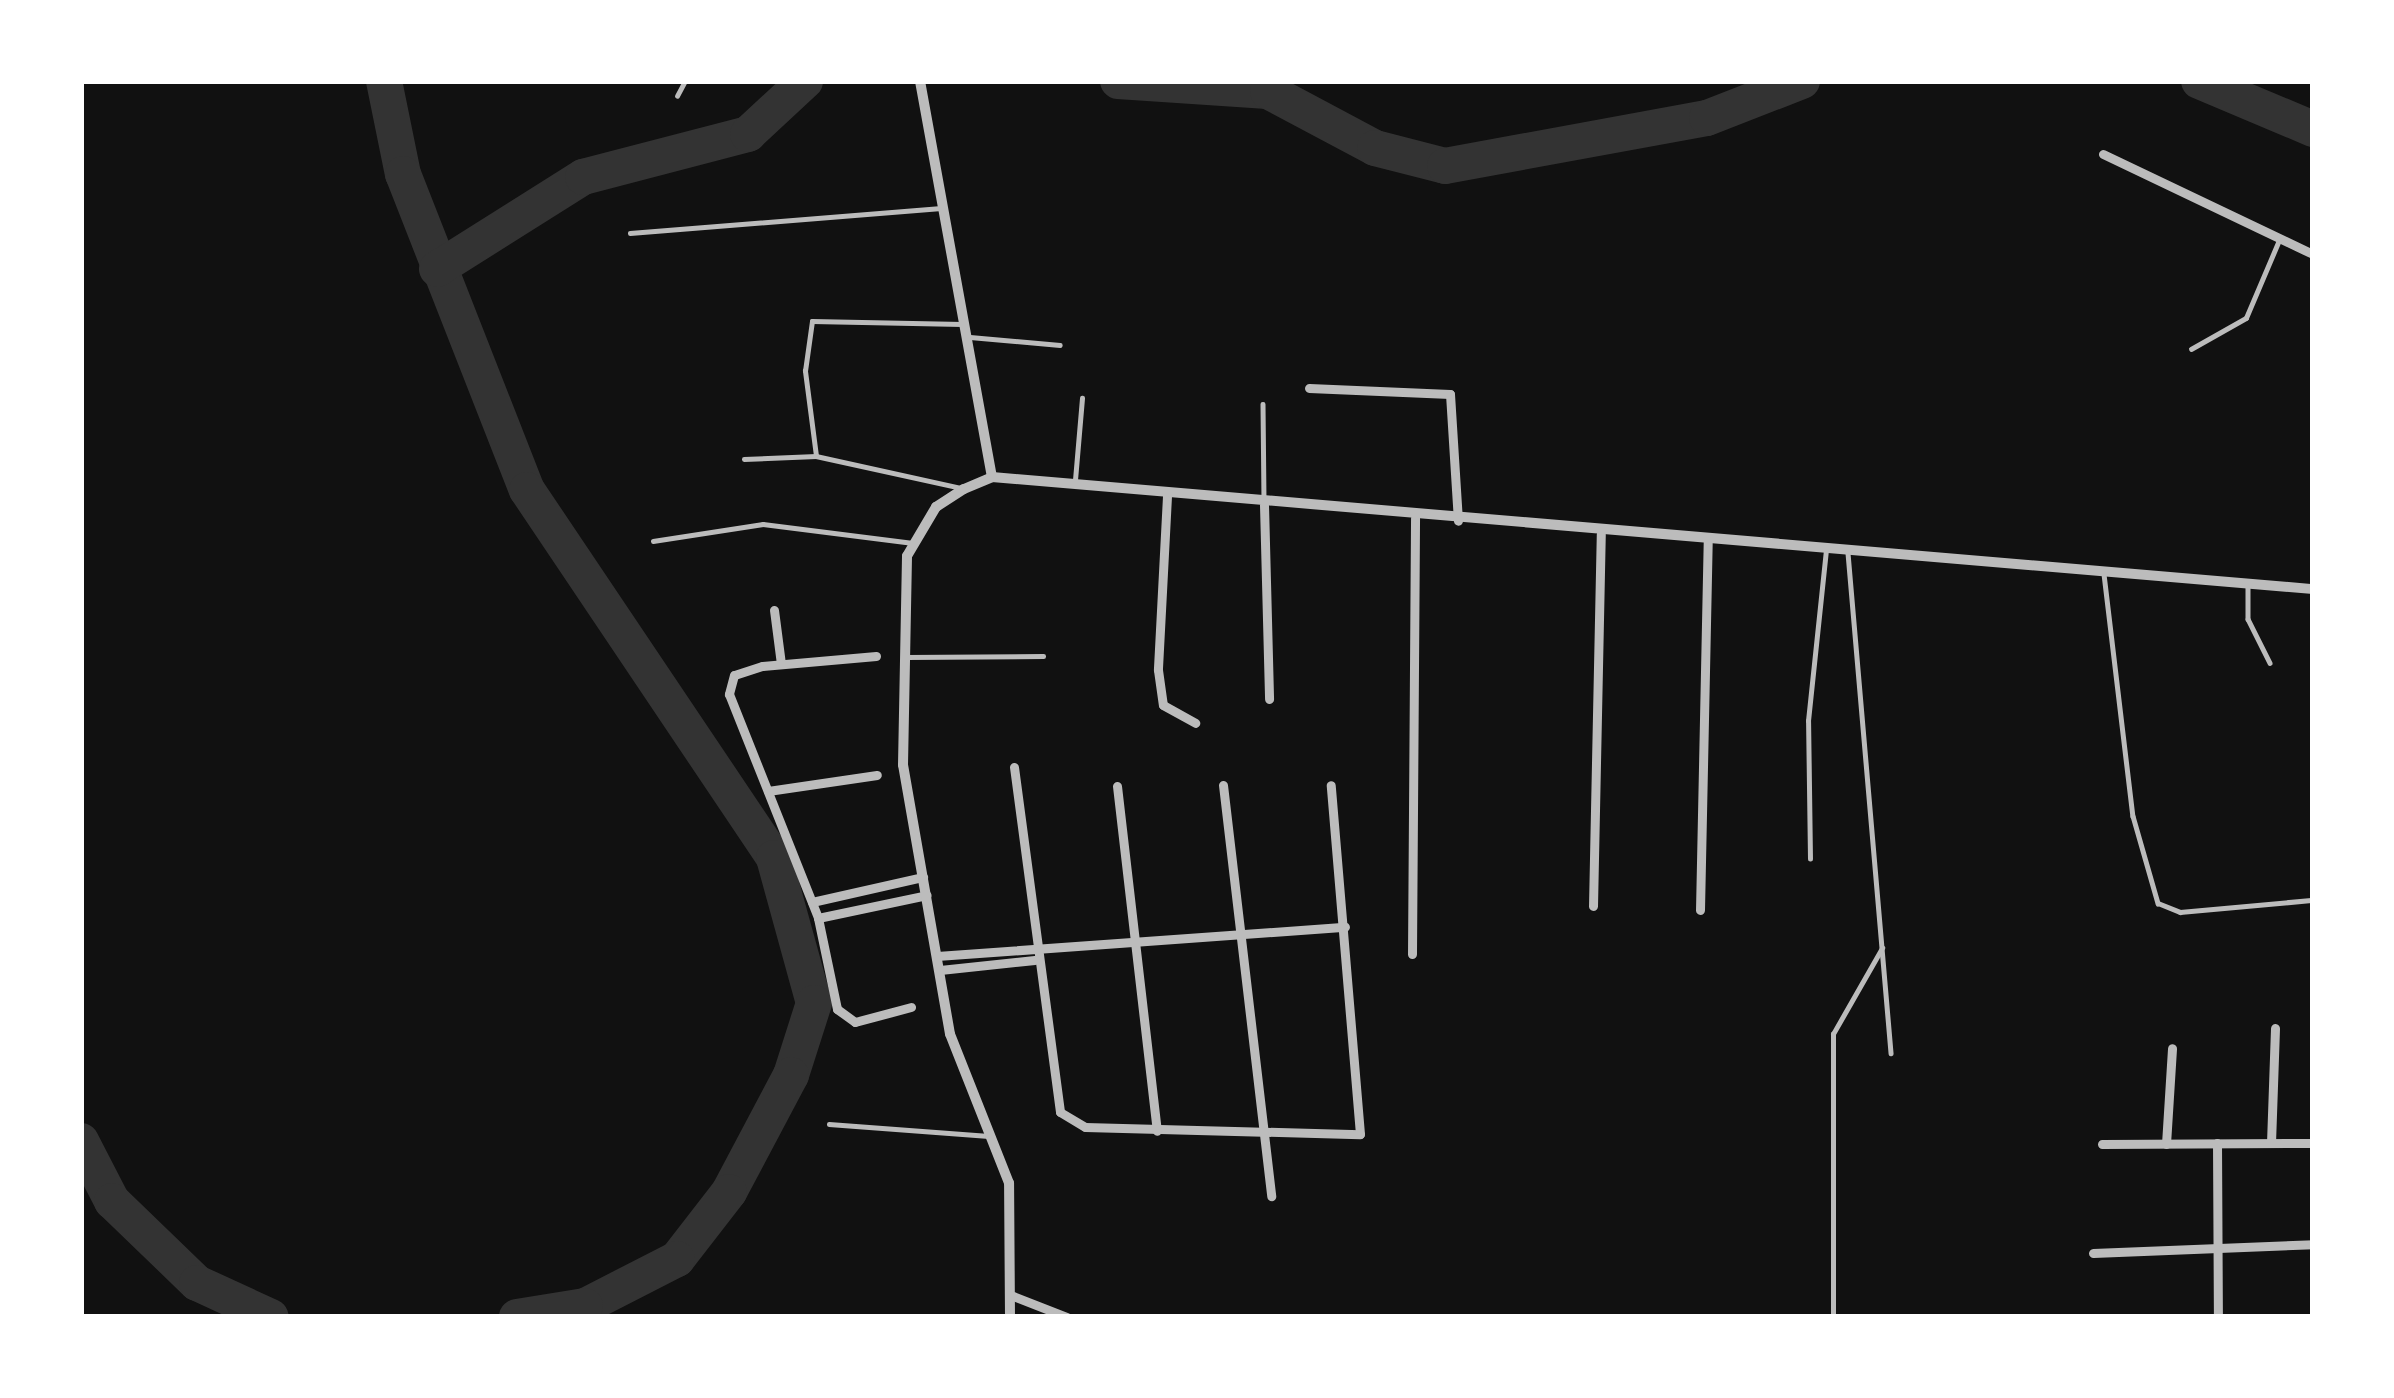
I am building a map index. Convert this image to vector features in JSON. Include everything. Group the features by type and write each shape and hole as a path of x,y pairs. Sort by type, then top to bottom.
{"street":[{"path":"920,81 992,477"},
{"path":"2103,154 2313,254"},
{"path":"1310,388 1450,394 1458,521"},
{"path":"1010,1317 1017,1250 995,1136 950,1034 903,765 901,657 913,543 964,489 992,477 1601,534 2313,589"},
{"path":"1166,496 1157,670 1163,705 1195,723"},
{"path":"1264,505 1269,699"},
{"path":"1412,954 1415,518"},
{"path":"1593,905 1601,534"},
{"path":"1700,910 1708,542"},
{"path":"774,610 782,664"},
{"path":"876,656 782,664 730,682 818,919 844,1019 911,1007"},
{"path":"1014,767 1034,956 1060,1112 1085,1127 1352,1139 1367,1123 1331,785"},
{"path":"768,790 877,775"},
{"path":"1223,785 1270,1137 1271,1196"},
{"path":"1118,786 1156,1131"},
{"path":"812,902 923,877"},
{"path":"818,919 927,895"},
{"path":"938,963 1139,949 1345,927"},
{"path":"2271,1143 2275,1028"},
{"path":"2166,1144 2172,1048"},
{"path":"2102,1144 2313,1143"},
{"path":"2217,1144 2218,1317"},
{"path":"2093,1252 2313,1244"},
{"path":"1013,1296 1066,1317"}],"lane":[{"path":"676,96 686,81"},
{"path":"630,233 946,208"},
{"path":"2191,350 2246,318 2280,238"},
{"path":"816,456 805,371 812,321 967,330 1060,345"},
{"path":"1074,486 1082,398"},
{"path":"1263,404 1264,505"},
{"path":"744,459 816,456 964,489"},
{"path":"653,541 763,524 913,543"},
{"path":"1810,860 1808,722 1826,551"},
{"path":"1848,553 1891,1053"},
{"path":"2104,574 2132,816 2158,902 2180,912 2313,900"},
{"path":"2248,584 2248,619 2270,663"},
{"path":"901,657 1042,656"},
{"path":"1833,1317 1833,1034 1882,948"},
{"path":"829,1124 995,1136"}],"waterway":[{"path":"384,81 403,174 527,490 774,858 814,1003 791,1075 729,1192 677,1259 585,1306 517,1317"},
{"path":"437,269 583,177 748,134 805,81"},
{"path":"1118,81 1268,91 1375,148 1445,166 1707,118 1802,81"},
{"path":"2199,81 2313,129"},
{"path":"81,1141 112,1201 197,1283 271,1317"}]}
